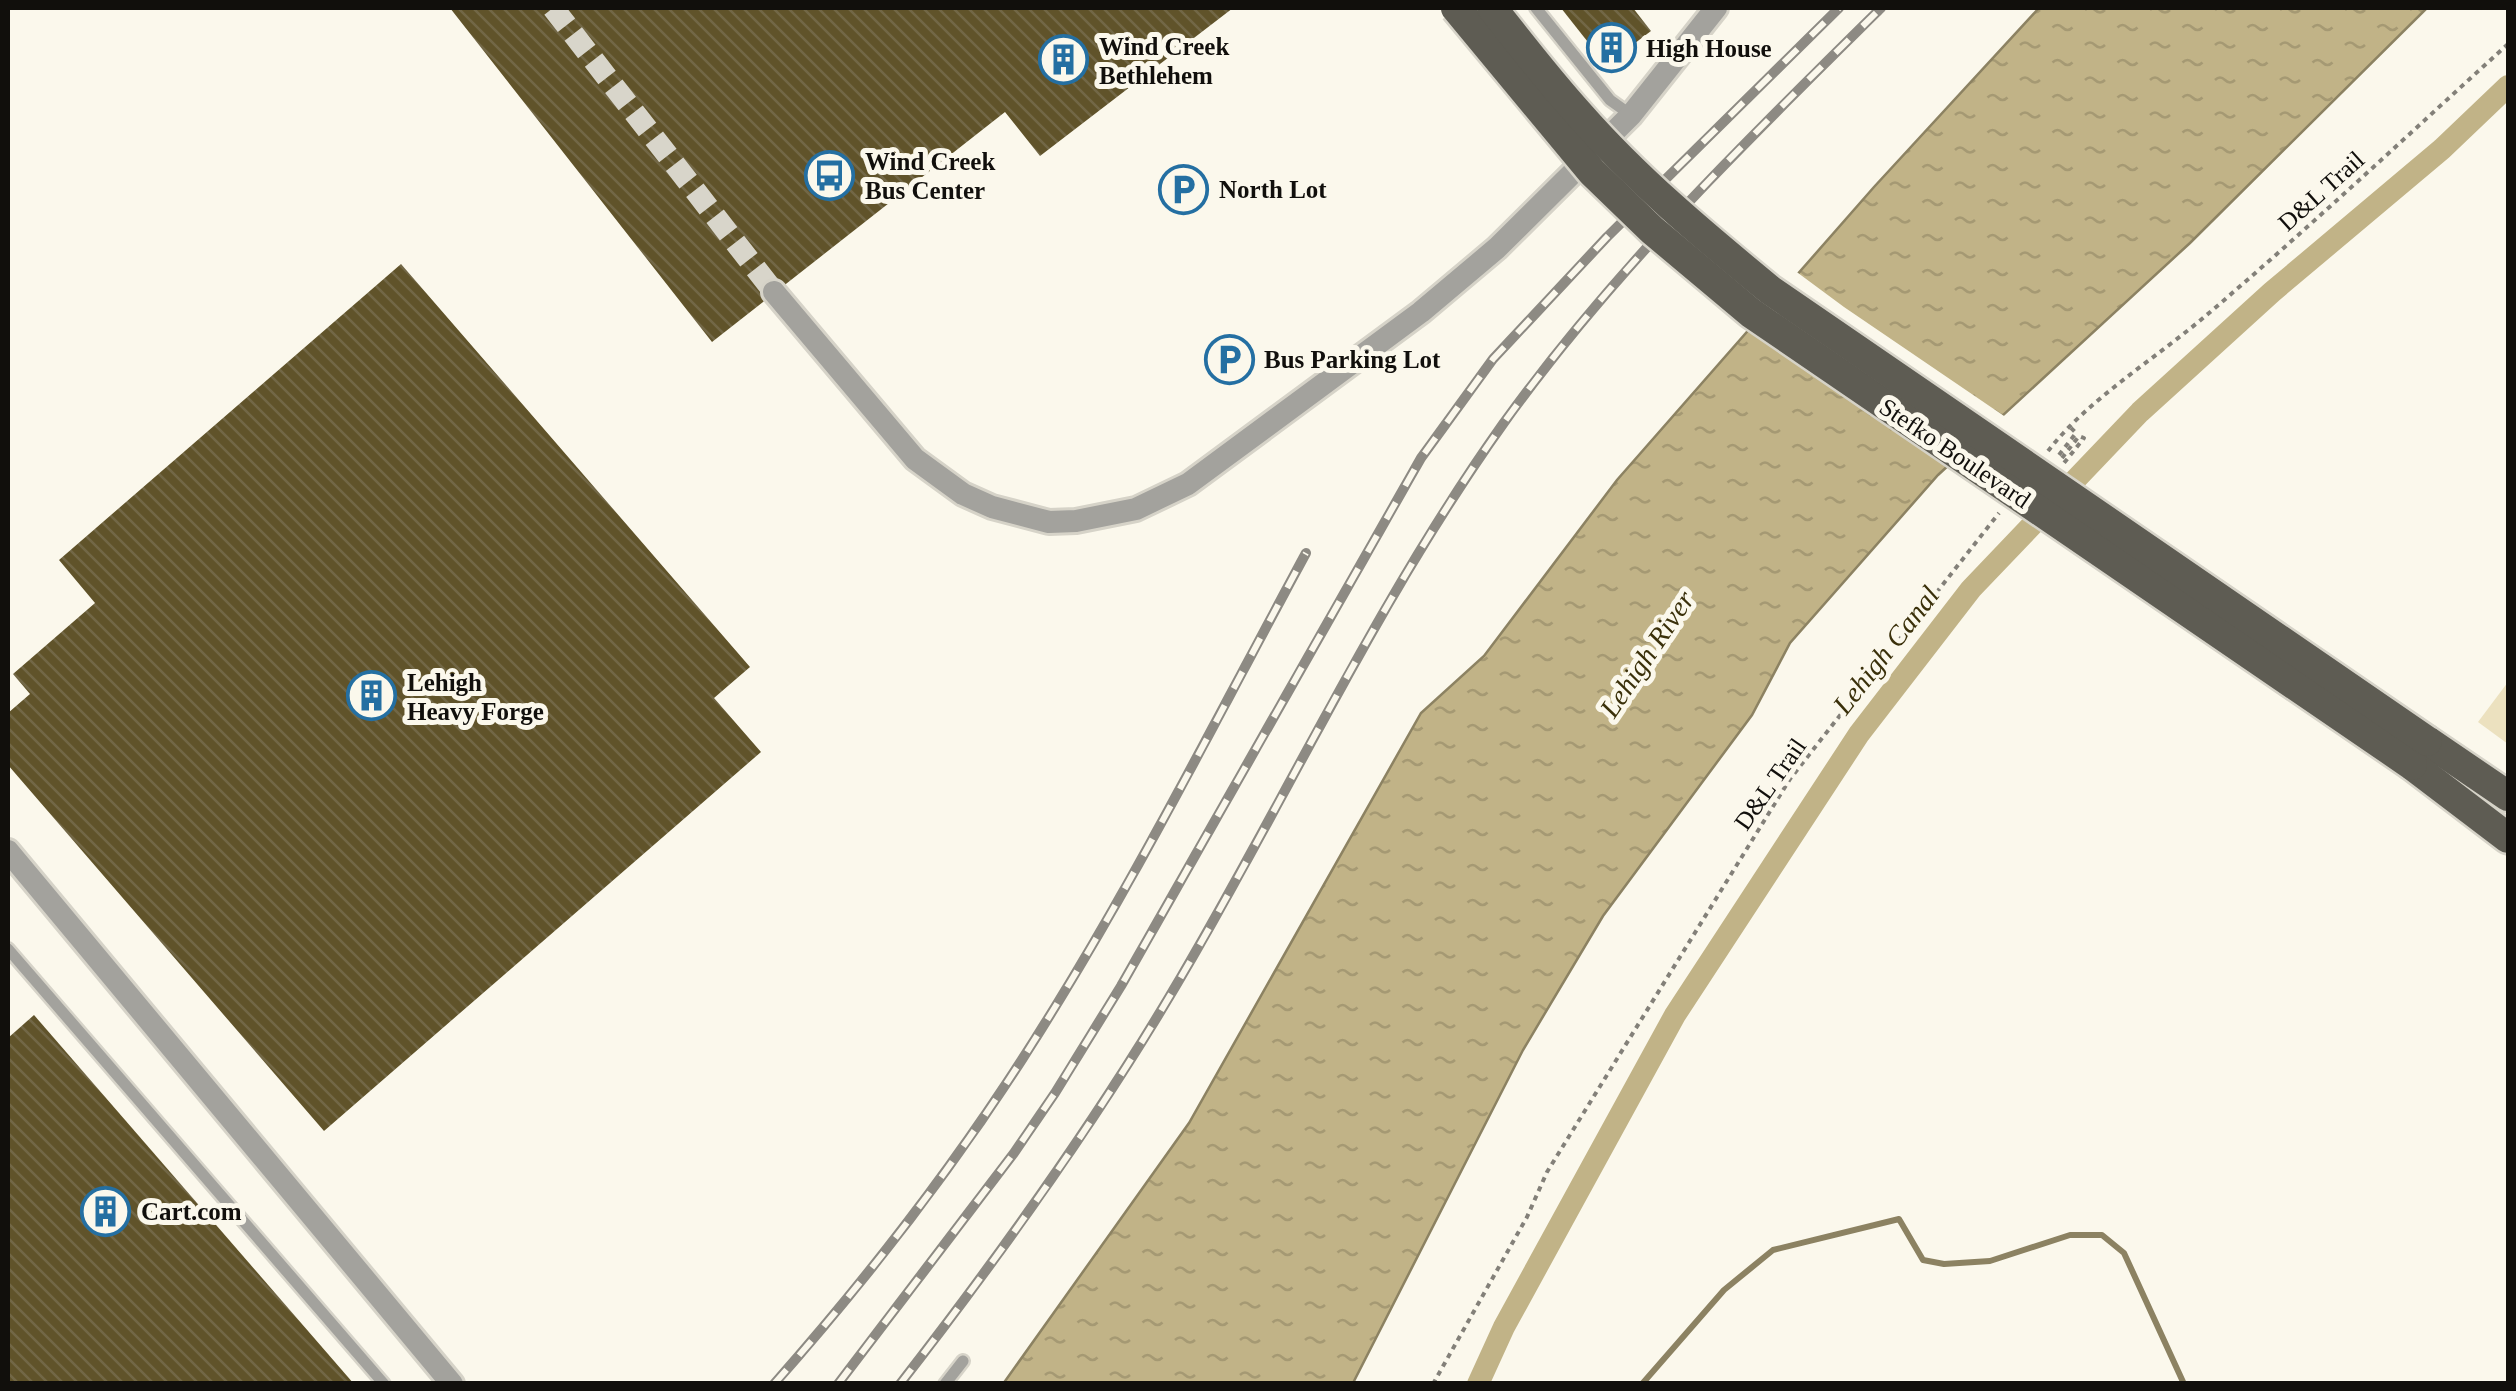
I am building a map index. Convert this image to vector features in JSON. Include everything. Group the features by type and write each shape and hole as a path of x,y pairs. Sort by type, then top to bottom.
{"main road":[{"name":"Stefko Boulevard","path":"1456,8 1592,172 1652,230 1752,313 2420,753 2508,796"},
{"name":"Stefko Boulevard","path":"1492,8 1612,150 1770,290 2420,753 2508,838"}],"street":[{"path":"774,292 931,473 964,494 1023,517 1049,522 1093,519 1136,510 1188,484 1421,312 1497,248 1632,115 1716,8"},
{"path":"8,851 452,1384"}],"lane":[{"path":"1536,8 1610,100 1632,115"},
{"path":"8,949 384,1384"},
{"path":"946,1384 964,1361"}],"path":[{"name":"D&L Trail","path":"2045,455 2068,425 2165,351 2255,274 2508,44"},
{"path":"2061,467 2084,438 2079,436 2060,460 2057,458 2076,433 2068,425"},
{"name":"D&L Trail","path":"1432,1384 1527,1217 1546,1172 1790,779 1999,513"}],"shaded area":[{"path":"2508,682 2508,744 2478,722"}],"water":[{"name":"Lehigh River","path":"2039,8 2427,8 2190,243 1938,475 1790,643 1752,715 1603,916 1523,1050 1353,1383 1003,1384 1189,1123 1421,713 1484,656 1617,480 1874,187"}],"pier":[{"path":"1794,270 2007,418 1951,469 1800,367 1744,327"}],"building":[{"path":"450,8 1233,8 1040,156 1005,112 712,342"},
{"name":"High House","path":"1561,8 1633,8 1651,31 1606,65"},
{"name":"Lehigh Heavy Forge","path":"401,264 750,667 714,698 761,752 324,1131 8,765 8,713 30,694 13,674 95,603 59,560"},
{"name":"Cart.com","path":"34,1015 354,1384 8,1384 8,1038"}],"waterway":[{"name":"Lehigh Canal","path":"1478,1384 1504,1327 1675,1015 1859,734 1971,589 2140,412 2272,292 2442,149 2508,86"},
{"path":"1642,1384 1724,1290 1773,1250 1899,1219 1923,1260 1944,1264 1990,1261 2070,1235 2102,1235 2124,1253 2184,1384"}],"tunnel":[{"path":"553,8 774,292"}],"railway":[{"path":"838,1384 1055,1093 1121,986 1421,458 1493,359 1607,237 1839,8"},
{"path":"900,1384 1047,1185 1149,1030 1221,908 1375,627 1503,424 1636,260 1881,8"},
{"path":"774,1384 905,1225 1023,1058 1134,871 1306,553"}],"place":[{"name":"High House","path":"1611,48"},
{"name":"Wind Creek Bethlehem","path":"1064,60"},
{"name":"Wind Creek Bus Center","path":"830,175"},
{"name":"North Lot","path":"1184,189"},
{"name":"Bus Parking Lot","path":"1229,359"},
{"name":"Lehigh Heavy Forge","path":"372,696"},
{"name":"Cart.com","path":"106,1211"}]}
